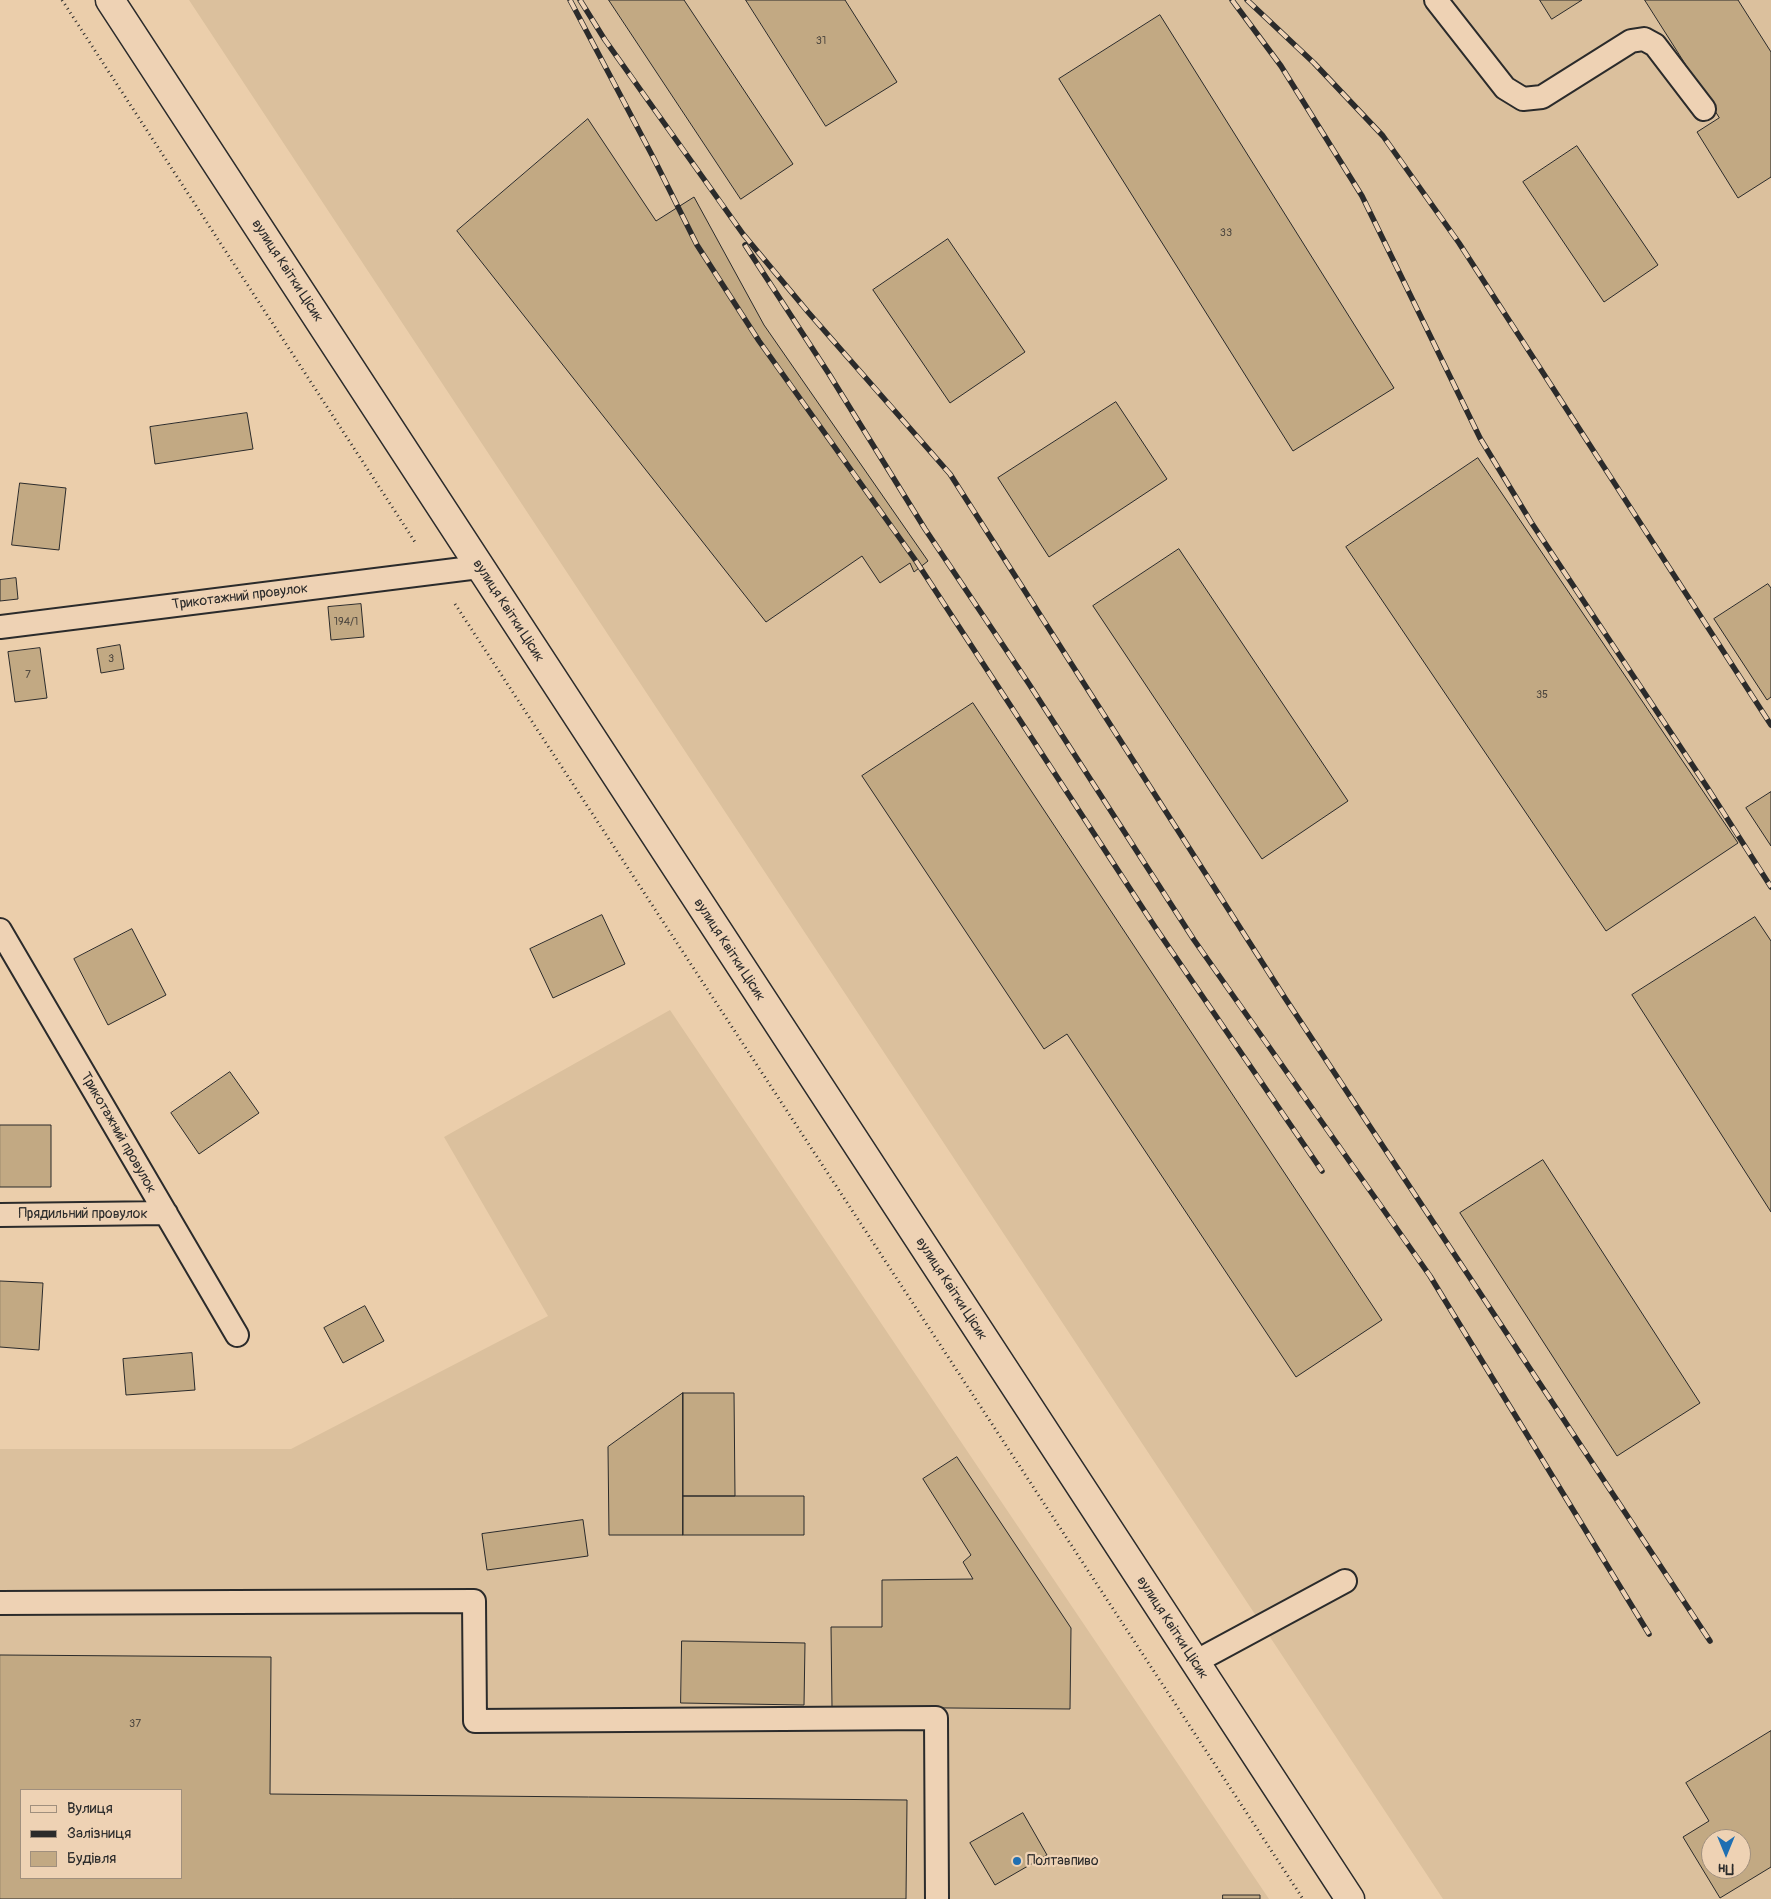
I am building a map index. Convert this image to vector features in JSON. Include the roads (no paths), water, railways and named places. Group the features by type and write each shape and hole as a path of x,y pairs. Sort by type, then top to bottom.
{"street":[{"name":"вулиця Квітки Цісик","path":"110,0 1350,1899"}],"lane":[{"path":"1436,0 1505,88 1523,99 1542,97 1630,41 1644,39 1655,45 1704,109"},
{"name":"Трикотажний провулок","path":"0,627 480,567"},
{"name":"Трикотажний провулок","path":"0,930 237,1335"},
{"name":"Прядильний провулок","path":"0,1215 166,1214"},
{"path":"1195,1662 1345,1581"},
{"path":"0,1603 474,1601 474,1721 936,1718 937,1899"}],"railway":[{"path":"570,0 697,245 759,341 916,561 1155,927 1322,1171"},
{"path":"580,0 605,40 743,234 808,312 950,474 1285,998 1710,1641"},
{"path":"1232,0 1281,66 1362,196 1480,438 1531,522 1771,887"},
{"path":"1247,0 1314,63 1383,136 1459,243 1771,725"},
{"path":"745,245 829,374 925,529 1029,684 1194,940 1430,1276 1649,1634"}],"place":[{"name":"Полтавпиво","path":"1017,1861"}]}
